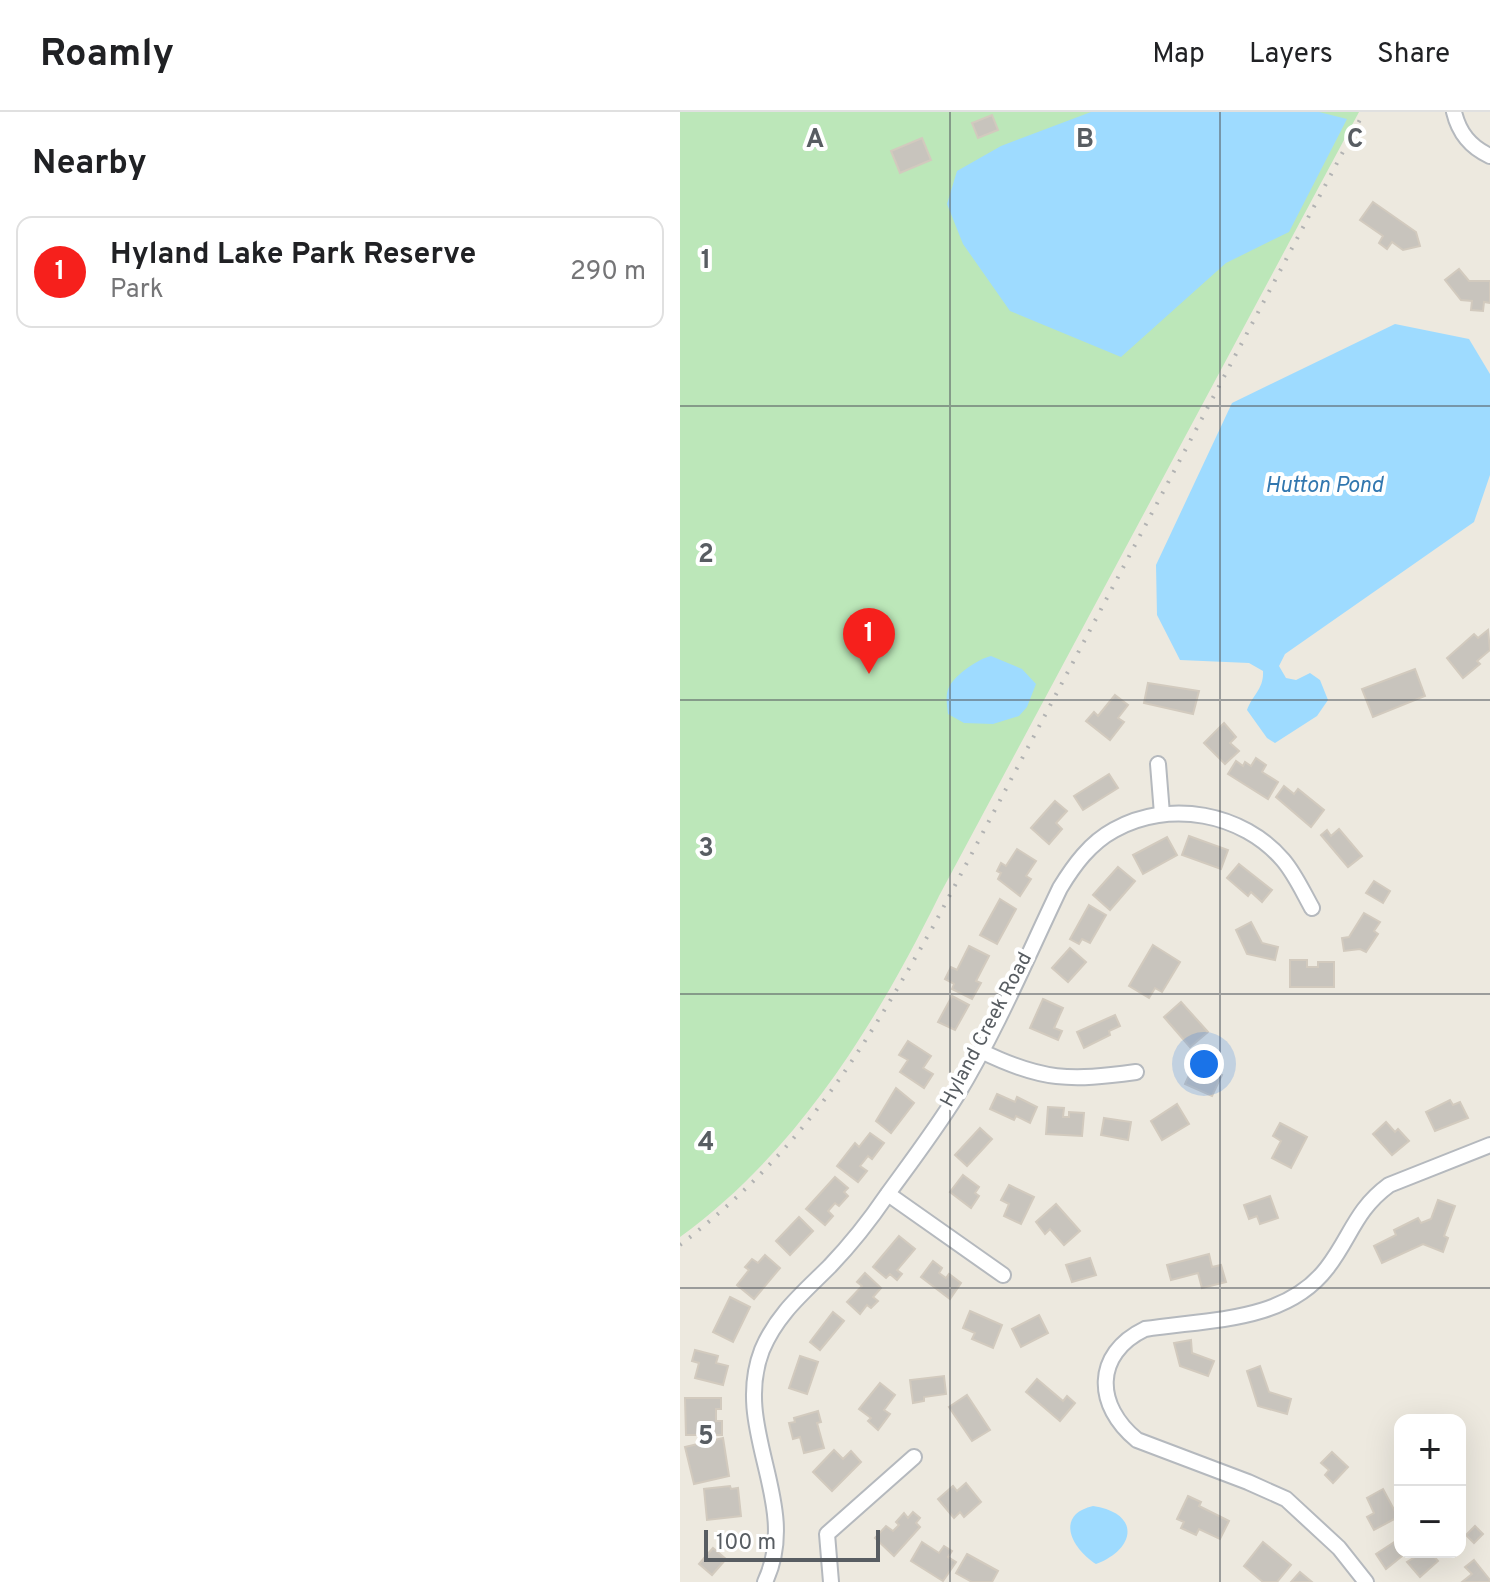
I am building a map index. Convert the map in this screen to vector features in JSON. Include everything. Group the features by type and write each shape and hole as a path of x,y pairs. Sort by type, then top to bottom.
{"street":[{"path":"1454,112 1460,132 1472,146 1490,156"},
{"path":"1158,764 1162,814"},
{"name":"Hyland Creek Road","path":"765,1582 775,1549 777,1524 771,1483 761,1456 754,1404 755,1378 771,1330 786,1309 856,1237 956,1096 1060,888 1074,866 1092,846 1114,830 1138,819 1190,813 1217,818 1242,828 1264,842 1284,860 1312,908"},
{"path":"981,1051 1021,1070 1050,1077 1079,1079 1136,1072"},
{"path":"1366,1582 1339,1548 1286,1499 1137,1440 1123,1429 1107,1397 1109,1363 1116,1349 1129,1337 1145,1329 1261,1312 1285,1302 1308,1288 1326,1269 1357,1215 1375,1195 1389,1185 1490,1145"},
{"path":"888,1194 1003,1275"},
{"path":"840,1582 829,1582 827,1534 914,1457"}],"green space":[{"path":"680,112 1359,112 915,944 860,1038 797,1126 761,1166 680,1237"}],"water":[{"path":"1091,112 1319,112 1347,119 1289,232 1226,263 1121,357 1010,311 963,244 947,204 957,171 1001,146"},
{"name":"Hutton Pond","path":"1395,324 1469,339 1490,374 1490,475 1474,522 1285,654 1279,666 1286,678 1296,680 1310,673 1320,680 1328,700 1317,716 1275,743 1267,738 1247,710 1260,687 1263,671 1249,663 1180,660 1157,615 1156,565 1232,403"},
{"path":"991,656 1022,669 1036,684 1027,707 1019,716 993,724 964,723 948,714 949,687 968,668"},
{"path":"1093,1506 1119,1516 1128,1532 1119,1549 1096,1564 1074,1541 1070,1524 1081,1510"}],"building":[{"path":"992,115 998,130 978,138 972,123"},
{"path":"922,138 931,160 900,173 891,151"},
{"path":"1373,202 1416,232 1420,246 1403,250 1392,242 1387,249 1379,243 1383,236 1360,220"},
{"path":"1459,269 1469,281 1490,281 1490,303 1484,302 1483,311 1471,310 1472,301 1461,300 1445,280"},
{"path":"1488,630 1490,650 1477,661 1480,664 1463,678 1447,658 1474,634 1478,638"},
{"path":"1415,669 1425,696 1373,717 1362,689"},
{"path":"1148,683 1199,691 1193,714 1144,703"},
{"path":"1115,695 1128,705 1118,718 1124,722 1110,740 1086,721 1094,712 1098,716"},
{"path":"1224,723 1236,737 1230,743 1239,751 1225,764 1204,743"},
{"path":"1256,758 1266,765 1262,772 1278,782 1268,799 1228,774 1236,761 1243,766 1245,762 1251,766"},
{"path":"1109,774 1118,788 1083,810 1074,796"},
{"path":"1284,786 1294,794 1298,789 1324,810 1311,827 1276,797"},
{"path":"1055,801 1067,811 1056,823 1062,829 1049,844 1031,828"},
{"path":"1339,829 1362,856 1348,867 1321,835 1327,830 1331,836"},
{"path":"1189,836 1228,850 1221,869 1182,855"},
{"path":"1167,837 1177,855 1143,874 1133,855"},
{"path":"1017,849 1036,861 1026,876 1031,879 1020,896 998,879 1001,873 997,871 1001,863 1006,866"},
{"path":"1239,864 1272,890 1262,902 1251,892 1248,896 1227,878"},
{"path":"1118,867 1135,881 1110,910 1093,895"},
{"path":"1374,881 1390,891 1383,903 1366,893"},
{"path":"1000,899 1016,909 997,944 980,935"},
{"path":"1089,905 1106,915 1090,943 1082,939 1079,944 1070,939"},
{"path":"1364,913 1380,922 1374,931 1378,934 1366,952 1360,949 1344,951 1342,938 1349,937"},
{"path":"1251,922 1262,943 1278,947 1275,960 1247,954 1236,930"},
{"path":"1153,945 1180,962 1162,992 1155,988 1149,998 1129,986"},
{"path":"969,946 989,956 976,981 981,983 972,999 952,989 954,984 945,979 951,967 957,970"},
{"path":"1070,948 1086,962 1068,982 1052,968"},
{"path":"1290,960 1307,960 1307,967 1318,967 1318,962 1334,962 1334,987 1290,987"},
{"path":"952,996 969,1005 955,1030 938,1022"},
{"path":"1043,999 1063,1008 1054,1028 1062,1031 1058,1040 1030,1028"},
{"path":"1181,1002 1208,1032 1190,1047 1164,1017"},
{"path":"1115,1015 1120,1026 1109,1031 1110,1035 1084,1048 1077,1032"},
{"path":"908,1041 931,1056 923,1068 933,1074 924,1088 900,1072 908,1060 899,1055"},
{"path":"1195,1062 1222,1075 1212,1096 1185,1084"},
{"path":"896,1088 914,1103 891,1133 876,1121"},
{"path":"997,1094 1015,1102 1017,1097 1037,1107 1030,1123 1016,1116 1014,1120 990,1109"},
{"path":"1450,1100 1453,1105 1460,1102 1468,1118 1435,1131 1426,1112"},
{"path":"1177,1104 1189,1124 1162,1140 1151,1121"},
{"path":"1048,1107 1064,1108 1063,1117 1069,1117 1069,1112 1084,1113 1082,1136 1046,1134"},
{"path":"1104,1118 1131,1122 1128,1140 1101,1135"},
{"path":"1386,1122 1409,1141 1392,1155 1373,1134"},
{"path":"1280,1123 1307,1137 1291,1168 1272,1158 1281,1141 1273,1136"},
{"path":"980,1128 992,1139 967,1166 955,1155"},
{"path":"870,1133 884,1143 872,1159 868,1156 860,1166 867,1171 858,1182 837,1166 855,1143 859,1147"},
{"path":"963,1175 979,1187 975,1193 979,1196 971,1208 950,1192"},
{"path":"835,1177 848,1188 844,1192 848,1196 839,1206 835,1203 828,1211 833,1216 825,1225 806,1209"},
{"path":"1009,1185 1034,1197 1021,1224 1004,1216 1009,1204 1001,1200"},
{"path":"1270,1196 1278,1218 1260,1224 1257,1216 1249,1219 1244,1205"},
{"path":"1438,1200 1455,1206 1444,1236 1448,1238 1443,1252 1423,1244 1382,1263 1374,1246 1396,1235 1394,1230 1418,1218 1421,1223 1431,1219"},
{"path":"1056,1204 1080,1231 1064,1245 1050,1229 1045,1234 1036,1222"},
{"path":"799,1217 813,1231 790,1255 776,1241"},
{"path":"899,1236 915,1249 897,1270 902,1274 897,1280 890,1274 886,1278 873,1267"},
{"path":"1209,1254 1212,1267 1221,1265 1226,1282 1202,1288 1198,1273 1171,1280 1167,1265"},
{"path":"765,1255 780,1268 754,1299 737,1285 749,1270 745,1267 752,1259 758,1263"},
{"path":"1090,1258 1096,1275 1072,1282 1066,1265"},
{"path":"933,1261 942,1268 939,1273 946,1278 949,1274 961,1283 950,1299 921,1277"},
{"path":"865,1273 881,1288 873,1297 878,1301 871,1308 867,1305 860,1314 847,1302 862,1286 857,1282"},
{"path":"730,1297 750,1307 733,1342 713,1332"},
{"path":"970,1311 1002,1325 993,1348 972,1339 975,1333 963,1328"},
{"path":"833,1312 844,1321 820,1350 810,1342"},
{"path":"1039,1315 1048,1333 1021,1347 1012,1329"},
{"path":"1191,1340 1192,1353 1214,1361 1208,1376 1180,1366 1174,1343"},
{"path":"695,1350 718,1356 716,1363 728,1366 723,1385 695,1378 699,1363 692,1361"},
{"path":"800,1356 818,1362 807,1394 789,1388"},
{"path":"1260,1366 1269,1392 1291,1399 1287,1414 1258,1406 1247,1371"},
{"path":"944,1376 946,1394 924,1397 924,1401 913,1403 910,1380"},
{"path":"1037,1379 1063,1401 1067,1396 1075,1403 1060,1421 1026,1392"},
{"path":"880,1383 895,1395 884,1410 890,1414 878,1430 868,1421 871,1418 859,1409"},
{"path":"967,1395 990,1430 972,1441 949,1407"},
{"path":"685,1398 721,1398 721,1409 716,1409 716,1421 722,1421 722,1435 686,1435"},
{"path":"818,1411 821,1422 817,1423 824,1448 804,1453 800,1437 793,1439 789,1423 795,1422 794,1418"},
{"path":"723,1438 729,1476 694,1484 685,1447"},
{"path":"834,1450 843,1459 851,1451 861,1462 832,1491 813,1472"},
{"path":"1332,1452 1348,1467 1333,1483 1325,1475 1329,1470 1321,1463"},
{"path":"966,1483 981,1502 964,1517 960,1512 954,1518 938,1499 953,1486 957,1491"},
{"path":"730,1486 731,1489 738,1488 741,1516 707,1520 704,1489"},
{"path":"1383,1489 1394,1510 1394,1519 1374,1530 1367,1517 1374,1513 1367,1498"},
{"path":"1188,1496 1201,1502 1199,1506 1229,1521 1220,1539 1199,1529 1196,1535 1181,1528 1184,1522 1177,1519"},
{"path":"913,1512 920,1518 916,1523 920,1527 894,1556 875,1538 886,1526 893,1531 904,1513 908,1518"},
{"path":"1475,1526 1483,1534 1474,1543 1466,1535"},
{"path":"922,1542 939,1553 944,1546 952,1551 948,1557 956,1562 943,1581 911,1561"},
{"path":"1263,1542 1291,1565 1277,1582 1263,1582 1244,1566"},
{"path":"1394,1542 1394,1558 1400,1558 1386,1569 1376,1554"},
{"path":"713,1548 726,1559 712,1575 699,1564"},
{"path":"967,1554 998,1571 992,1582 972,1582 956,1573"},
{"path":"1413,1558 1435,1558 1438,1561 1420,1577 1407,1562"},
{"path":"1474,1560 1489,1582 1462,1582 1472,1574 1465,1567"},
{"path":"1300,1572 1312,1582 1291,1582"}],"railway":[{"path":"680,1245 738,1196 795,1136 860,1049 898,988 1364,112"}],"place":[{"name":"Hyland Lake Park Reserve","path":"869,674"}]}
